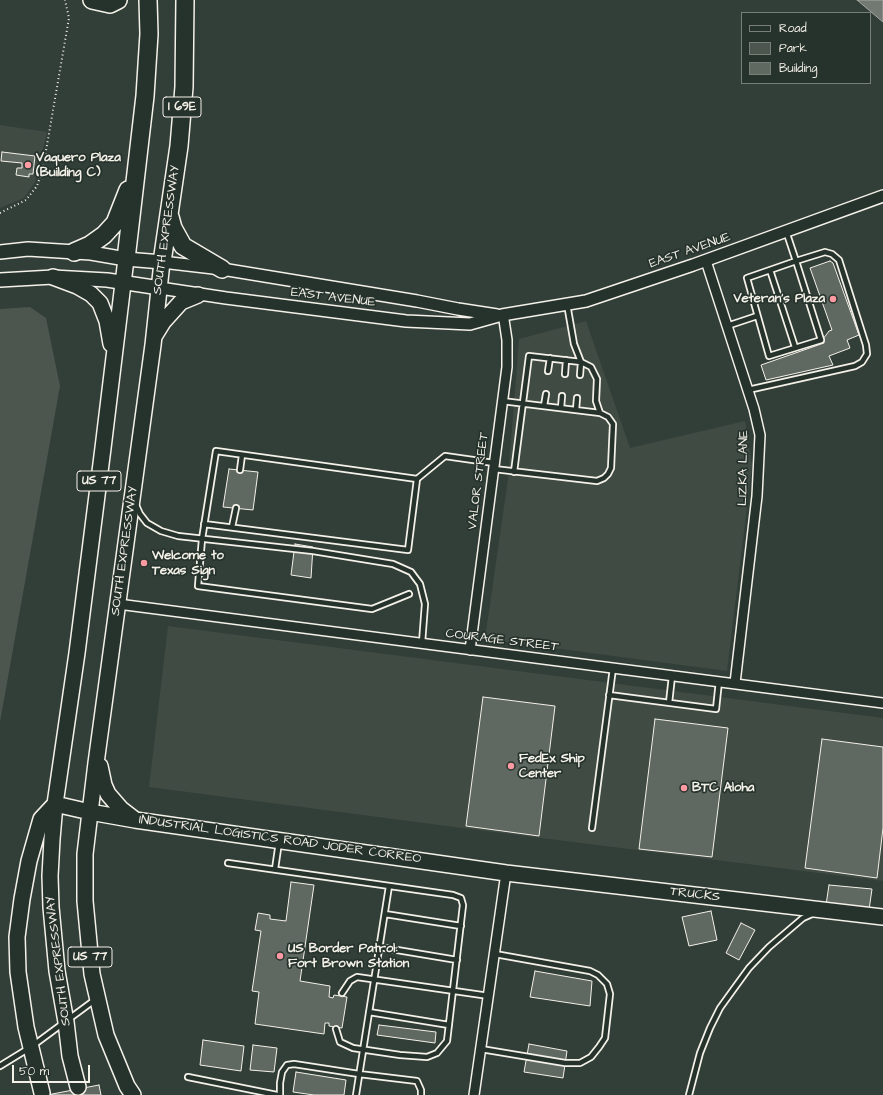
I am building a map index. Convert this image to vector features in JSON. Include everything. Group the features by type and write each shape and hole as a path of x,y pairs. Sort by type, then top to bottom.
{"highway":[{"path":"92,0 110,4 118,0"},
{"name":"SOUTH EXPRESSWAY","path":"78,1087 70,1056 51,907 50,876 52,839 55,804 76,660 113,376 137,167 149,42 148,0"},
{"name":"SOUTH EXPRESSWAY","path":"133,1095 127,1086 106,1035 92,974 85,901 85,854 98,744 154,337 162,262 179,146 184,87 186,19 185,0"},
{"path":"74,252 95,242 115,223 137,167"},
{"path":"169,213 173,228 183,246 222,269"},
{"path":"53,277 77,286 91,294 100,304 107,321 110,336 113,376"},
{"path":"154,337 163,322 181,302 198,294"},
{"path":"98,744 101,775 108,794 121,809 135,820"},
{"path":"42,1093 26,1028 18,972 17,937 29,861 41,819 55,804"},
{"name":"INDUSTRIAL LOGISTICS ROAD JODER CORREO","path":"55,804 135,820 506,873"},
{"name":"TRUCKS","path":"506,873 883,918"}],"main road":[{"path":"0,252 28,249 91,253 126,259 162,262"},
{"path":"0,280 53,277 107,280 160,288"}],"street":[{"name":"EAST AVENUE","path":"160,288 406,321 470,324 502,315 586,301 706,261 883,196"},
{"name":"LIZKA LANE","path":"706,261 760,434 757,496 735,683"},
{"name":"EAST AVENUE","path":"162,262 222,269 458,309 502,315"},
{"name":"VALOR STREET","path":"470,650 507,367 508,351 502,315"},
{"name":"COURAGE STREET","path":"118,604 883,703"},
{"path":"474,1095 506,873"}],"lane":[{"path":"747,390 855,366 862,362 867,354 866,345 839,260 832,254 825,252 796,262 770,270 747,278 769,356 821,340 796,262 786,231"},
{"path":"770,270 795,347"},
{"path":"567,304 574,344 581,362 580,375"},
{"path":"727,326 758,316"},
{"path":"514,472 529,356 581,362 591,367 597,379 596,401 600,413"},
{"path":"548,371 550,358"},
{"path":"565,374 566,360"},
{"path":"544,406 546,394"},
{"path":"561,408 562,396"},
{"path":"576,410 577,398"},
{"path":"204,524 408,550 417,479 445,456 494,466 514,472 597,481 604,478 608,474 611,468 613,424 608,417 600,413 502,401"},
{"path":"409,594 372,609 198,586 204,524 216,451 417,479"},
{"path":"240,470 242,455"},
{"path":"132,498 140,514 147,523 161,531 178,536 313,551 393,564 411,572 420,584 425,604 422,644"},
{"path":"232,527 236,508"},
{"path":"592,828 613,668"},
{"path":"669,703 672,676"},
{"path":"609,695 716,709 719,681"},
{"path":"275,869 279,840"},
{"path":"228,863 452,895 461,898 463,906 447,1041 437,1053 427,1057 400,1055 353,1048 340,1042 336,1029"},
{"path":"356,1095 389,886"},
{"path":"689,1095 700,1053 720,1008 749,968 769,947 803,918 821,910"},
{"path":"385,914 461,926"},
{"path":"379,947 457,960"},
{"path":"481,1049 565,1063 580,1063 591,1057 605,1038 610,994 607,984 598,975 590,971 495,954"},
{"path":"342,993 350,981 357,977 489,996"},
{"path":"0,1066 31,1047 97,998"},
{"path":"369,1012 449,1025"},
{"path":"280,1095 282,1072 287,1065 294,1064 417,1081 421,1090 421,1095"},
{"path":"188,1077 276,1095"}],"path":[{"path":"0,213 26,200 37,186 43,168 69,18 65,0"}],"shaded area":[{"path":"857,0 883,0 883,22"},
{"path":"0,125 47,132 35,182 24,198 0,208"},
{"path":"586,321 630,448 745,421 752,466 727,671 485,639 508,479 519,339"},
{"path":"168,626 883,718 883,881 149,787"}],"green space":[{"path":"30,307 46,318 60,386 0,722 0,309"}],"building":[{"name":"Vaquero Plaza (Building C)","path":"2,152 35,156 33,174 29,174 29,177 16,175 17,168 22,168 22,163 1,161"},
{"name":"Veteran's Plaza","path":"830,261 833,263 859,335 847,340 850,348 829,356 833,365 766,380 761,365 824,343 823,339 829,331 832,330 810,268"},
{"path":"229,469 258,472 253,510 223,507"},
{"path":"295,544 313,547 311,578 291,575"},
{"name":"FedEx Ship Center","path":"483,697 555,706 539,836 466,826"},
{"name":"BTC Aloha","path":"655,719 728,728 712,857 639,849"},
{"path":"822,739 883,747 883,828 877,878 805,868"},
{"name":"US Border Patrol: Fort Brown Station","path":"291,882 314,885 300,981 330,986 329,997 333,998 334,995 347,997 342,1028 329,1026 329,1023 325,1023 324,1034 255,1024 259,992 252,991 261,931 255,930 258,913 270,915 270,919 286,921"},
{"path":"829,885 872,889 869,910 826,905"},
{"path":"711,911 717,940 689,946 682,917"},
{"path":"741,923 755,930 739,960 726,953"},
{"path":"535,971 592,981 590,1006 530,997"},
{"path":"379,1025 436,1032 435,1043 377,1035"},
{"path":"203,1040 244,1046 241,1071 200,1065"},
{"path":"529,1044 567,1051 563,1078 524,1072"},
{"path":"253,1045 277,1048 274,1072 250,1070"},
{"path":"296,1072 346,1080 344,1095 314,1095 293,1092"},
{"path":"99,1085 101,1095 47,1095"}],"place":[{"name":"Vaquero Plaza (Building C)","path":"28,165"},
{"name":"Veteran's Plaza","path":"833,299"},
{"name":"Welcome to Texas Sign","path":"144,563"},
{"name":"FedEx Ship Center","path":"511,766"},
{"name":"BTC Aloha","path":"684,788"},
{"name":"US Border Patrol: Fort Brown Station","path":"280,956"}]}
